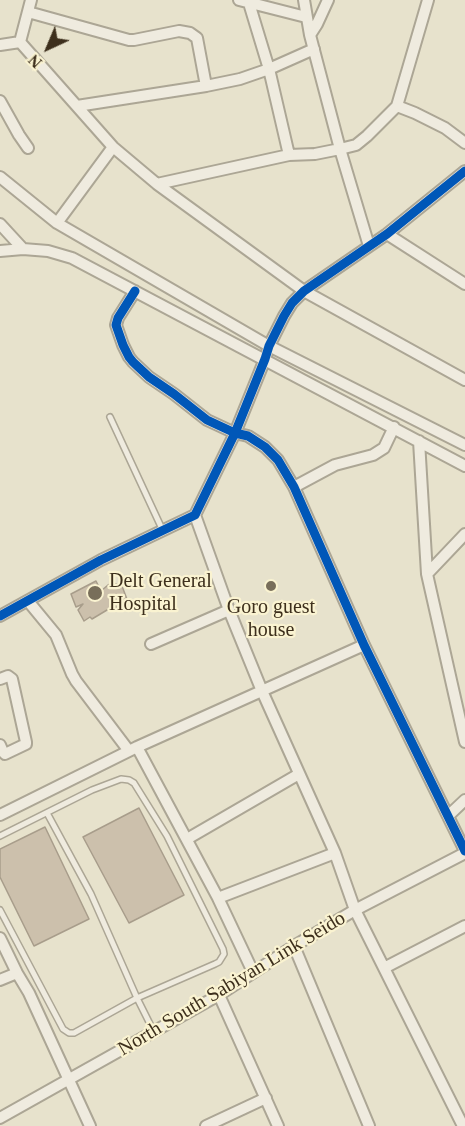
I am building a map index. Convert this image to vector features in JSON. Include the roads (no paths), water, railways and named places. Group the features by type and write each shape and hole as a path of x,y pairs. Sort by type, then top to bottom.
{"street":[{"path":"304,0 310,35 340,149 369,246"},
{"path":"310,35 328,0"},
{"path":"157,184 289,155 315,154 356,145 397,106 428,0"},
{"path":"244,1 306,17"},
{"path":"244,1 269,69 289,155"},
{"path":"20,42 30,4 129,40 179,31 190,33 196,38 206,86"},
{"path":"0,45 20,42"},
{"path":"20,42 113,147 157,184 304,291 465,380"},
{"path":"77,106 240,79 314,49"},
{"path":"0,101 28,148"},
{"path":"397,106 445,128 465,143"},
{"path":"57,223 113,147"},
{"path":"0,616 101,560 195,515 235,433 269,346 292,303 304,291 387,234 465,171"},
{"path":"0,177 57,223 269,346 465,445"},
{"path":"0,224 23,249"},
{"path":"387,234 465,284"},
{"path":"0,251 48,250 72,258 465,466"},
{"path":"135,291 116,325 123,345 133,362 149,377 207,420 235,433 248,436 265,447 278,460 294,487 364,645 465,852"},
{"path":"294,487 335,465 373,455 384,448 394,428"},
{"path":"419,441 427,574 464,735"},
{"path":"195,515 229,610 262,691 335,853 355,910 463,1126"},
{"path":"427,574 465,534"},
{"path":"28,601 56,635 76,681 133,749 187,839 254,972"},
{"path":"151,644 229,610"},
{"path":"0,815 133,749 364,645"},
{"path":"0,679 8,676 12,679 26,742 5,754 0,745"},
{"path":"187,839 299,774"},
{"path":"448,816 465,800"},
{"name":"North South Sabiyan Link Seido","path":"0,1118 219,995 294,946 355,910 465,852"},
{"path":"218,898 335,853"},
{"path":"384,968 465,927"},
{"path":"0,938 29,993 90,1126"},
{"path":"294,946 369,1126"},
{"path":"0,980 17,973"},
{"path":"219,995 278,1126"},
{"path":"206,1126 224,1122 266,1098"}],"lane":[{"path":"110,417 163,531"},
{"path":"0,836 92,789 121,779 131,781 167,836 224,954 219,962 137,998 74,1033 69,1033 63,1029 0,909"},
{"path":"47,813 91,894 154,1032"}],"place":[{"name":"Goro guest house","path":"271,586"},
{"name":"Delt General Hospital","path":"95,593"}]}
